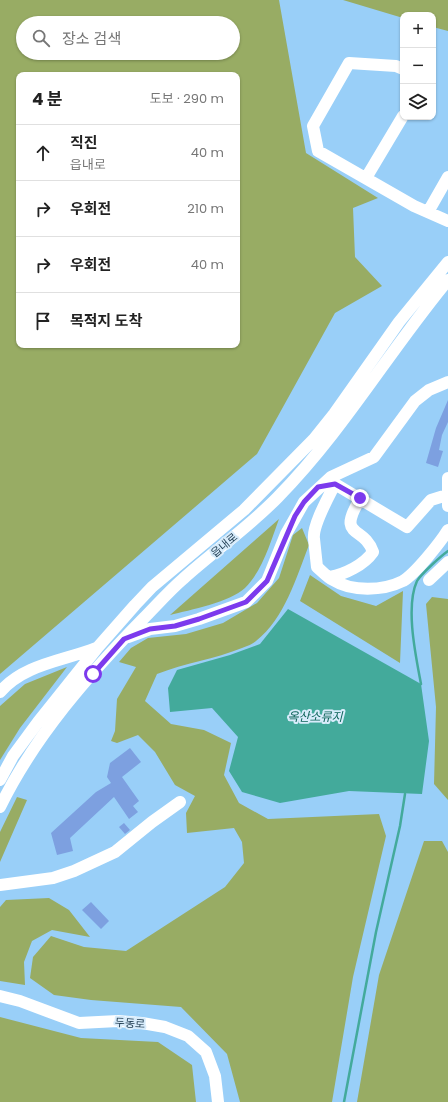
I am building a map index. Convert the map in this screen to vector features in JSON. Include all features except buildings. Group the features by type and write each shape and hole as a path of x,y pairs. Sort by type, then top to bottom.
{"street":[{"path":"400,68 396,66 350,63 312,126 318,150 428,212 448,221"},
{"path":"366,178 401,120"},
{"path":"428,212 448,177"},
{"name":"읍내로","path":"0,780 13,756 84,664 152,587 244,510 314,439 334,414 399,322 448,262"},
{"name":"읍내로","path":"0,807 26,762 63,710 124,639 182,580 277,498 311,462 350,414 433,298 448,280"},
{"path":"433,298 448,292"},
{"path":"124,639 150,629 175,626 199,619 246,602 267,581 295,516 304,502 318,487 331,477 374,457 415,401 429,390 448,382"},
{"path":"318,487 335,484 407,527 431,500 447,500 448,478"},
{"path":"335,484 322,509 313,538 316,546 317,567 334,581 357,588 382,588 403,581 430,554 448,530"},
{"path":"330,577 338,576 368,561 373,552 371,545 356,533 350,523 351,514 360,498"},
{"path":"429,580 448,562"},
{"path":"145,618 146,624 150,629"},
{"path":"0,692 8,682 31,669 98,647"},
{"path":"73,656 84,664"},
{"path":"0,885 54,878 74,871 115,852 152,822 180,802"},
{"name":"두동로","path":"0,996 20,1001 55,1016 79,1023 118,1021 142,1023 165,1027 188,1036 206,1052 215,1076 218,1102"}],"shaded area":[{"path":"0,0 279,0 306,153 378,198 353,208 355,257 382,286 335,313 257,454 0,674"},
{"path":"343,0 448,0 448,31 436,28 436,12 400,12 400,17"},
{"path":"279,519 261,565 257,573 245,588 238,593 220,601 170,615"},
{"path":"302,528 309,545 288,597 275,621 266,632 250,645 157,674 145,701 171,724 204,730 231,743 224,775 239,803 268,819 379,814 386,836 353,977 332,1102 240,1102 227,1054 181,1007 91,1000 54,995 30,978 33,957 51,936 84,947 126,951 225,887 244,863 242,842 234,828 187,833 186,813 195,796 175,785 155,752 138,735 117,743 111,741 115,731 117,699 136,667 119,662 131,648 148,638 186,634 223,623 257,603 279,578 293,535"},
{"path":"310,575 341,596 376,606 403,591 400,663 300,601"},
{"path":"432,597 448,599 448,800 434,784 436,707 426,604"},
{"path":"67,667 20,728 0,760 0,706 25,684"},
{"path":"17,797 27,800 0,862 0,832"},
{"path":"424,841 442,841 448,852 448,1102 357,1102 379,975"},
{"path":"49,898 69,910 90,937 52,930 32,941 24,962 25,985 0,981 0,907 6,900"},
{"path":"0,1017 81,1038 158,1042 192,1065 196,1102 0,1102"}],"water":[{"name":"옥산소류지","path":"288,609 421,684 429,741 422,794 349,791 280,803 242,792 229,771 238,737 212,708 170,712 168,688 177,670 230,655 260,644"}],"waterway":[{"path":"421,684 413,632 412,604 414,592 419,578 431,565 448,551"},
{"path":"344,1102 376,932 400,826 405,794"}],"route":[{"path":"93,674 124,639 150,629 175,626 199,619 246,602 267,581 295,516 304,502 318,487 335,484 360,498"}]}
